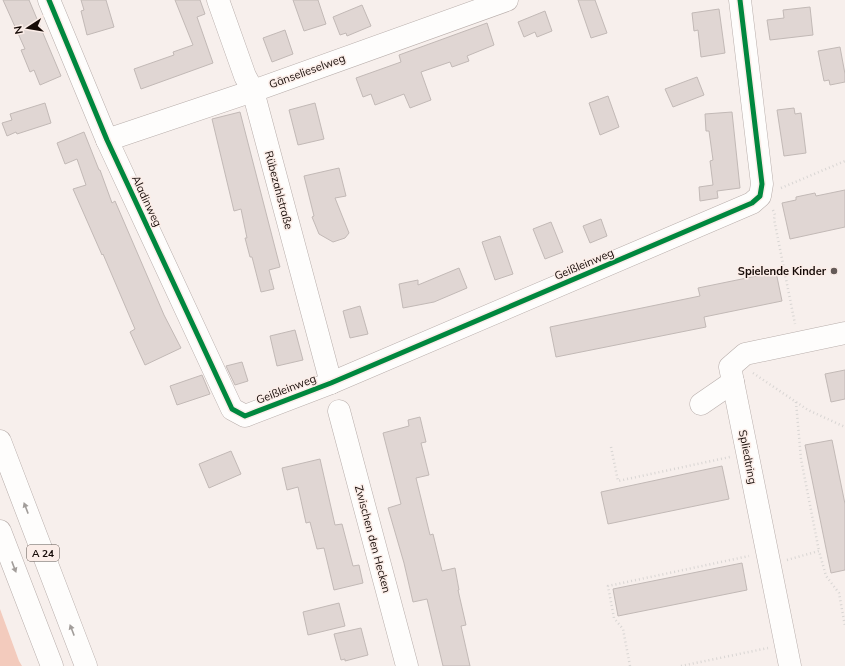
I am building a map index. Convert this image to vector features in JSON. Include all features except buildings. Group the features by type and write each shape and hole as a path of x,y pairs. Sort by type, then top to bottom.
{"main road":[{"name":"Aladinweg","path":"49,0 107,140 232,409"},
{"name":"Rübezahlstraße","path":"218,0 245,76 253,90 330,383"},
{"name":"Gänselieselweg","path":"107,140 507,0"},
{"path":"740,0 762,184 760,196"},
{"name":"Geißleinweg","path":"232,409 245,416 330,383 752,203 760,196"},
{"path":"701,404 735,372 745,354 845,332"},
{"name":"Spliedtring","path":"735,372 747,453 790,666"},
{"name":"Zwischen den Hecken","path":"339,411 404,665"},
{"name":"A 24","path":"0,441 86,666"},
{"name":"A 24","path":"0,531 52,666"}],"path":[{"path":"760,196 845,161"},
{"path":"774,219 799,342"},
{"path":"735,372 845,428"},
{"path":"796,402 801,459 819,551 826,576 839,593 845,626"},
{"path":"611,447 618,481 747,453"},
{"path":"630,666 623,629 614,618 608,586 769,558 819,551"},
{"path":"681,666 786,644"}],"shaded area":[{"path":"0,609 19,661 22,666 0,666"}],"cycle path":[{"path":"49,0 107,140 232,409 245,416 331,383 752,203 760,196 762,184 740,0"}],"place":[{"name":"Spielende Kinder","path":"834,271"}]}
